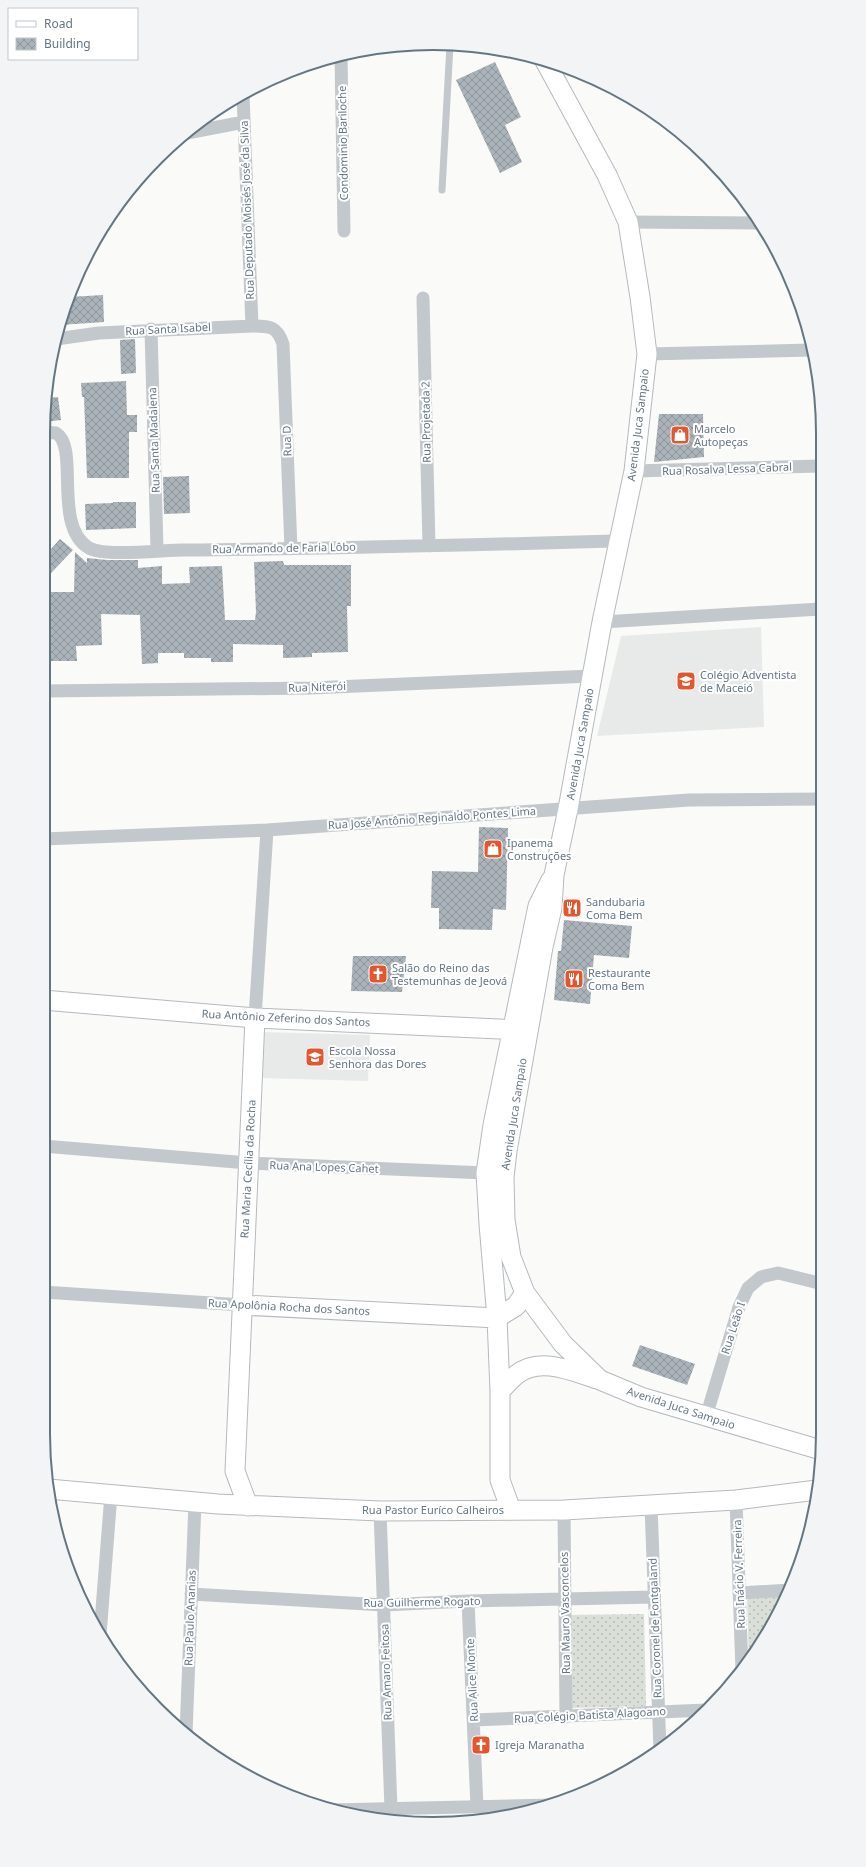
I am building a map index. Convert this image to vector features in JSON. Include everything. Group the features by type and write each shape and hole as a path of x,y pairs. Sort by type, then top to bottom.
{"main road":[{"name":"Avenida Juca Sampaio","path":"511,1510 500,1480 500,1391 497,1318 486,1173 493,1125 543,947 552,908 554,875 618,541 634,471 648,354 628,222 607,176 549,68"},
{"name":"Rua Antônio Zeferino dos Santos","path":"50,1001 255,1018 520,1030"},
{"name":"Rua Maria Cecília da Rocha","path":"248,1506 234,1471 255,1018"},
{"name":"Avenida Juca Sampaio","path":"520,1030 504,1177 505,1220 512,1257 525,1293 564,1344 600,1380 641,1397 815,1452"},
{"path":"497,1318 516,1306 525,1293"},
{"name":"Rua Apolônia Rocha dos Santos","path":"242,1304 497,1318"},
{"path":"500,1391 517,1374 541,1366 559,1368 600,1380"},
{"path":"218,1504 228,1491 234,1471"},
{"path":"486,1510 500,1480"},
{"name":"Rua Pastor Euríco Calheiros","path":"54,1489 248,1506 380,1511 564,1510 736,1500 813,1487"}],"street":[{"name":"Condominio Bariloche","path":"341,61 344,232"},
{"name":"Rua Deputado Moisés José da Silva","path":"243,100 252,326"},
{"path":"198,131 244,122"},
{"path":"628,222 753,223"},
{"name":"Rua Projetada 2","path":"423,298 429,546"},
{"name":"Rua Santa Isabel","path":"62,339 99,333 151,329 252,326 266,326 274,328 280,333"},
{"name":"Rua Santa Madalena","path":"151,329 157,550"},
{"name":"Rua D","path":"280,333 283,344 291,549"},
{"path":"648,354 807,350"},
{"name":"Rua Armando de Faria Lôbo","path":"50,433 56,433 62,440 66,458 70,517 74,531 79,540 95,550 109,552 157,550 291,549 618,541"},
{"name":"Rua Rosalva Lessa Cabral","path":"634,471 816,466"},
{"path":"602,622 816,609"},
{"name":"Rua Niterói","path":"50,691 311,688 592,676"},
{"name":"Rua José Antônio Reginaldo Pontes Lima","path":"50,839 267,830 689,800 816,799"},
{"name":"Rua Maria Cecília da Rocha","path":"255,1018 267,830"},
{"name":"Rua Ana Lopes Cahet","path":"50,1147 248,1163 486,1173"},
{"name":"Rua Leão I","path":"706,1417 739,1307 748,1288 761,1277 773,1273 786,1274 816,1282"},
{"name":"Rua Apolônia Rocha dos Santos","path":"50,1292 242,1304"},
{"path":"101,1626 111,1494"},
{"name":"Rua Inácio V. Ferreira","path":"736,1500 742,1660"},
{"name":"Rua Paulo Ananias","path":"186,1727 190,1594 195,1502"},
{"name":"Rua Coronel de Fontgaland","path":"651,1505 660,1742"},
{"name":"Rua Mauro Vasconcelos","path":"564,1510 566,1717"},
{"name":"Rua Amaro Feitosa","path":"380,1511 384,1605 385,1812"},
{"path":"739,1593 783,1590"},
{"name":"Rua Guilherme Rogato","path":"190,1594 384,1605 468,1601 654,1597"},
{"name":"Rua Alice Monte","path":"468,1601 477,1806"},
{"name":"Rua Colégio Batista Alagoano","path":"474,1720 698,1710"},
{"path":"366,1811 385,1812 477,1806 527,1805"}],"lane":[{"path":"442,190 450,51"}],"shaded area":[{"name":"Colégio Adventista de Maceió","path":"761,627 764,727 597,736 621,636"},
{"name":"Escola Nossa Senhora das Dores","path":"262,1032 370,1035 368,1081 260,1078"},
{"path":"781,1595 765,1626 749,1650 747,1596"},
{"path":"644,1614 646,1706 569,1708 567,1615"}],"building":[{"path":"495,62 521,117 505,125 522,162 500,173 456,80"},
{"path":"103,295 104,322 66,325 75,297"},
{"path":"135,339 136,373 121,374 120,340"},
{"path":"126,381 127,415 137,415 137,432 129,432 129,478 87,478 84,397 82,397 81,383"},
{"path":"58,397 61,420 50,421 52,398"},
{"name":"Marcelo Autopeças","path":"659,414 703,414 704,457 654,462"},
{"path":"189,476 190,513 164,514 163,477"},
{"path":"136,502 136,528 86,530 85,504"},
{"path":"60,539 73,550 51,573 50,550"},
{"path":"75,552 87,563 87,558 107,560 138,560 138,568 162,566 162,584 190,583 189,567 222,566 225,620 255,620 254,562 283,561 284,565 351,565 351,606 347,606 348,652 312,653 312,657 283,658 283,645 233,644 233,662 211,662 211,658 184,658 184,653 158,653 158,663 142,664 140,615 101,614 102,645 76,646 77,661 50,661 50,592 74,592"},
{"name":"Ipanema Construções","path":"479,827 508,828 506,910 493,909 492,930 439,929 439,908 431,908 432,871 478,872"},
{"name":"Restaurante Coma Bem","path":"564,920 632,926 629,958 594,955 590,1004 554,1000 558,951 561,951"},
{"name":"Salão do Reino das Testemunhas de Jeová","path":"353,956 406,956 402,992 351,991"},
{"path":"640,1345 695,1364 687,1385 632,1366"}],"place":[{"name":"Marcelo Autopeças","path":"680,435"},
{"name":"Colégio Adventista de Maceió","path":"686,681"},
{"name":"Ipanema Construções","path":"493,849"},
{"name":"Sandubaria Coma Bem","path":"572,908"},
{"name":"Salão do Reino das Testemunhas de Jeová","path":"378,974"},
{"name":"Restaurante Coma Bem","path":"574,979"},
{"name":"Escola Nossa Senhora das Dores","path":"315,1057"},
{"name":"Igreja Maranatha","path":"481,1745"}]}
